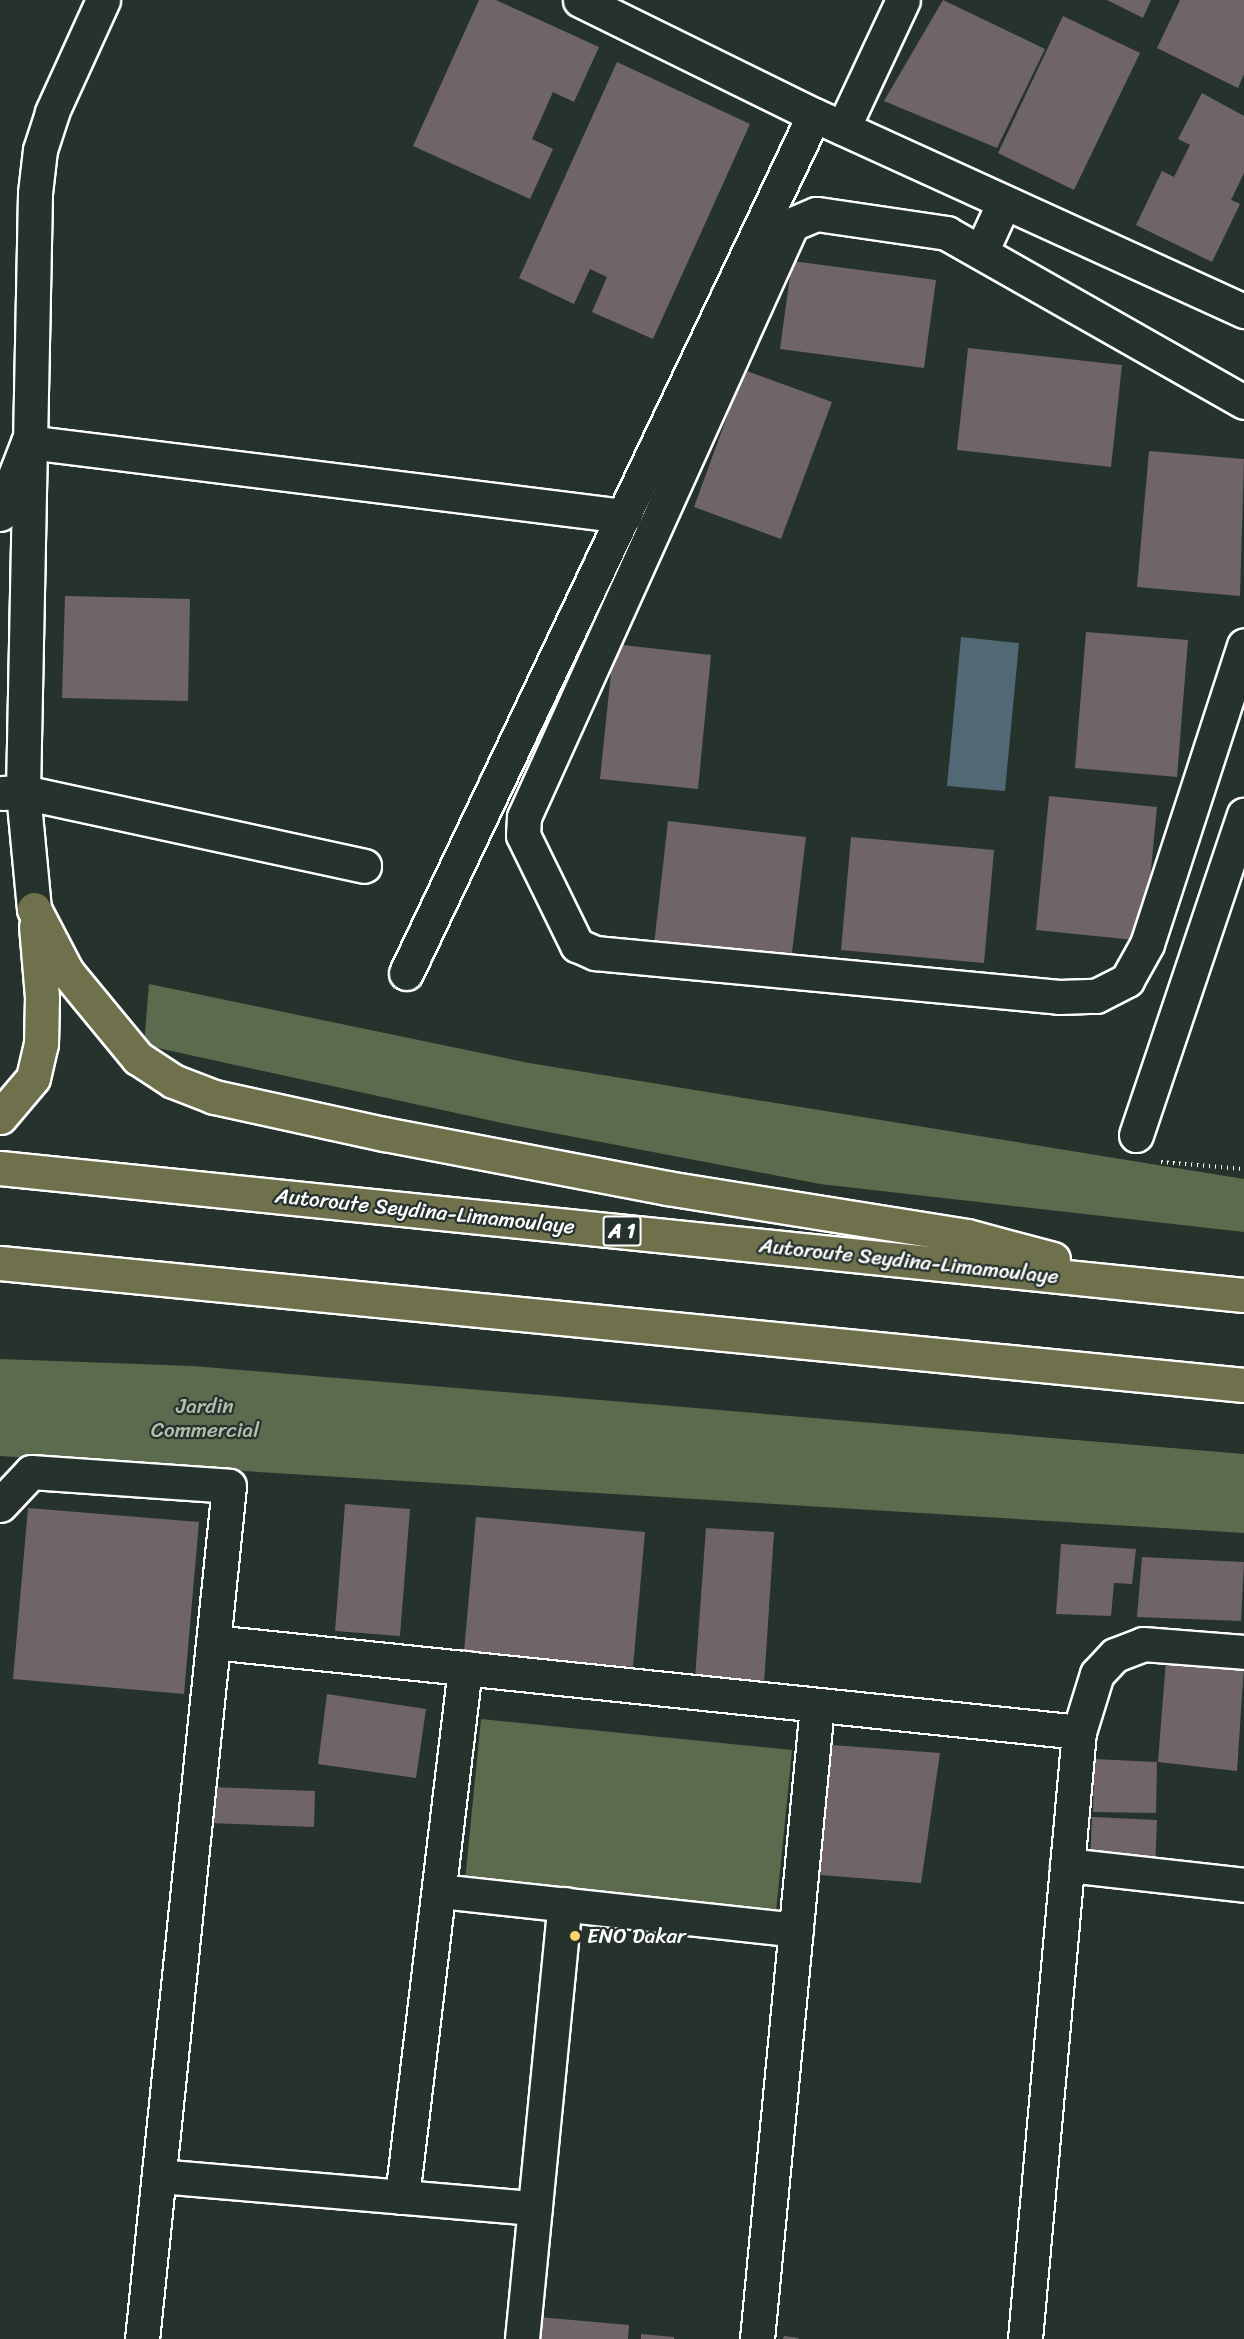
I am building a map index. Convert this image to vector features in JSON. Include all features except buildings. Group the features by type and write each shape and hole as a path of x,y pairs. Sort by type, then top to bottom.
{"highway":[{"path":"0,1117 13,1107 33,1078 41,1044 42,998 34,909"},
{"path":"34,909 78,987 138,1058 173,1081 214,1097 384,1134 668,1188 967,1236 1148,1285"},
{"name":"Autoroute Seydina-Limamoulaye","path":"0,1168 1244,1295"},
{"path":"0,1263 1244,1385"}],"street":[{"path":"34,909 11,792 40,150 56,101 103,0"},
{"path":"580,0 828,122 1244,311"},
{"path":"406,973 624,516 828,122 903,0"},
{"path":"981,252 1004,202"},
{"path":"1244,402 947,233 816,214 792,224 524,817 523,835 577,945 595,953 1059,997 1096,996 1126,980 1147,944 1244,645"},
{"path":"0,514 28,442"},
{"path":"28,442 624,516"},
{"path":"11,792 364,866"},
{"path":"1136,1135 1244,815"},
{"path":"0,1505 31,1472 229,1486 142,2339"},
{"path":"213,1642 1079,1732"},
{"path":"1025,2339 1079,1732 1096,1674 1115,1655 1143,1644 1244,1652"},
{"path":"402,2196 465,1668"},
{"path":"757,2339 817,1705"},
{"path":"1067,1864 1244,1885"},
{"path":"439,1891 796,1930"},
{"path":"522,2339 565,1904"},
{"path":"159,2176 535,2208"}],"path":[{"path":"1136,1135 1138,1150 1148,1161 1244,1169"}],"green space":[{"path":"149,984 529,1063 1244,1179 1244,1232 820,1184 502,1123 144,1045"},
{"name":"Jardin Commercial","path":"0,1359 193,1366 1244,1454 1244,1533 0,1456"},
{"path":"481,1719 792,1750 776,1912 465,1881"}],"water":[{"path":"961,637 1019,643 1005,791 947,786"}],"place":[{"name":"ENO Dakar","path":"575,1936"}]}
